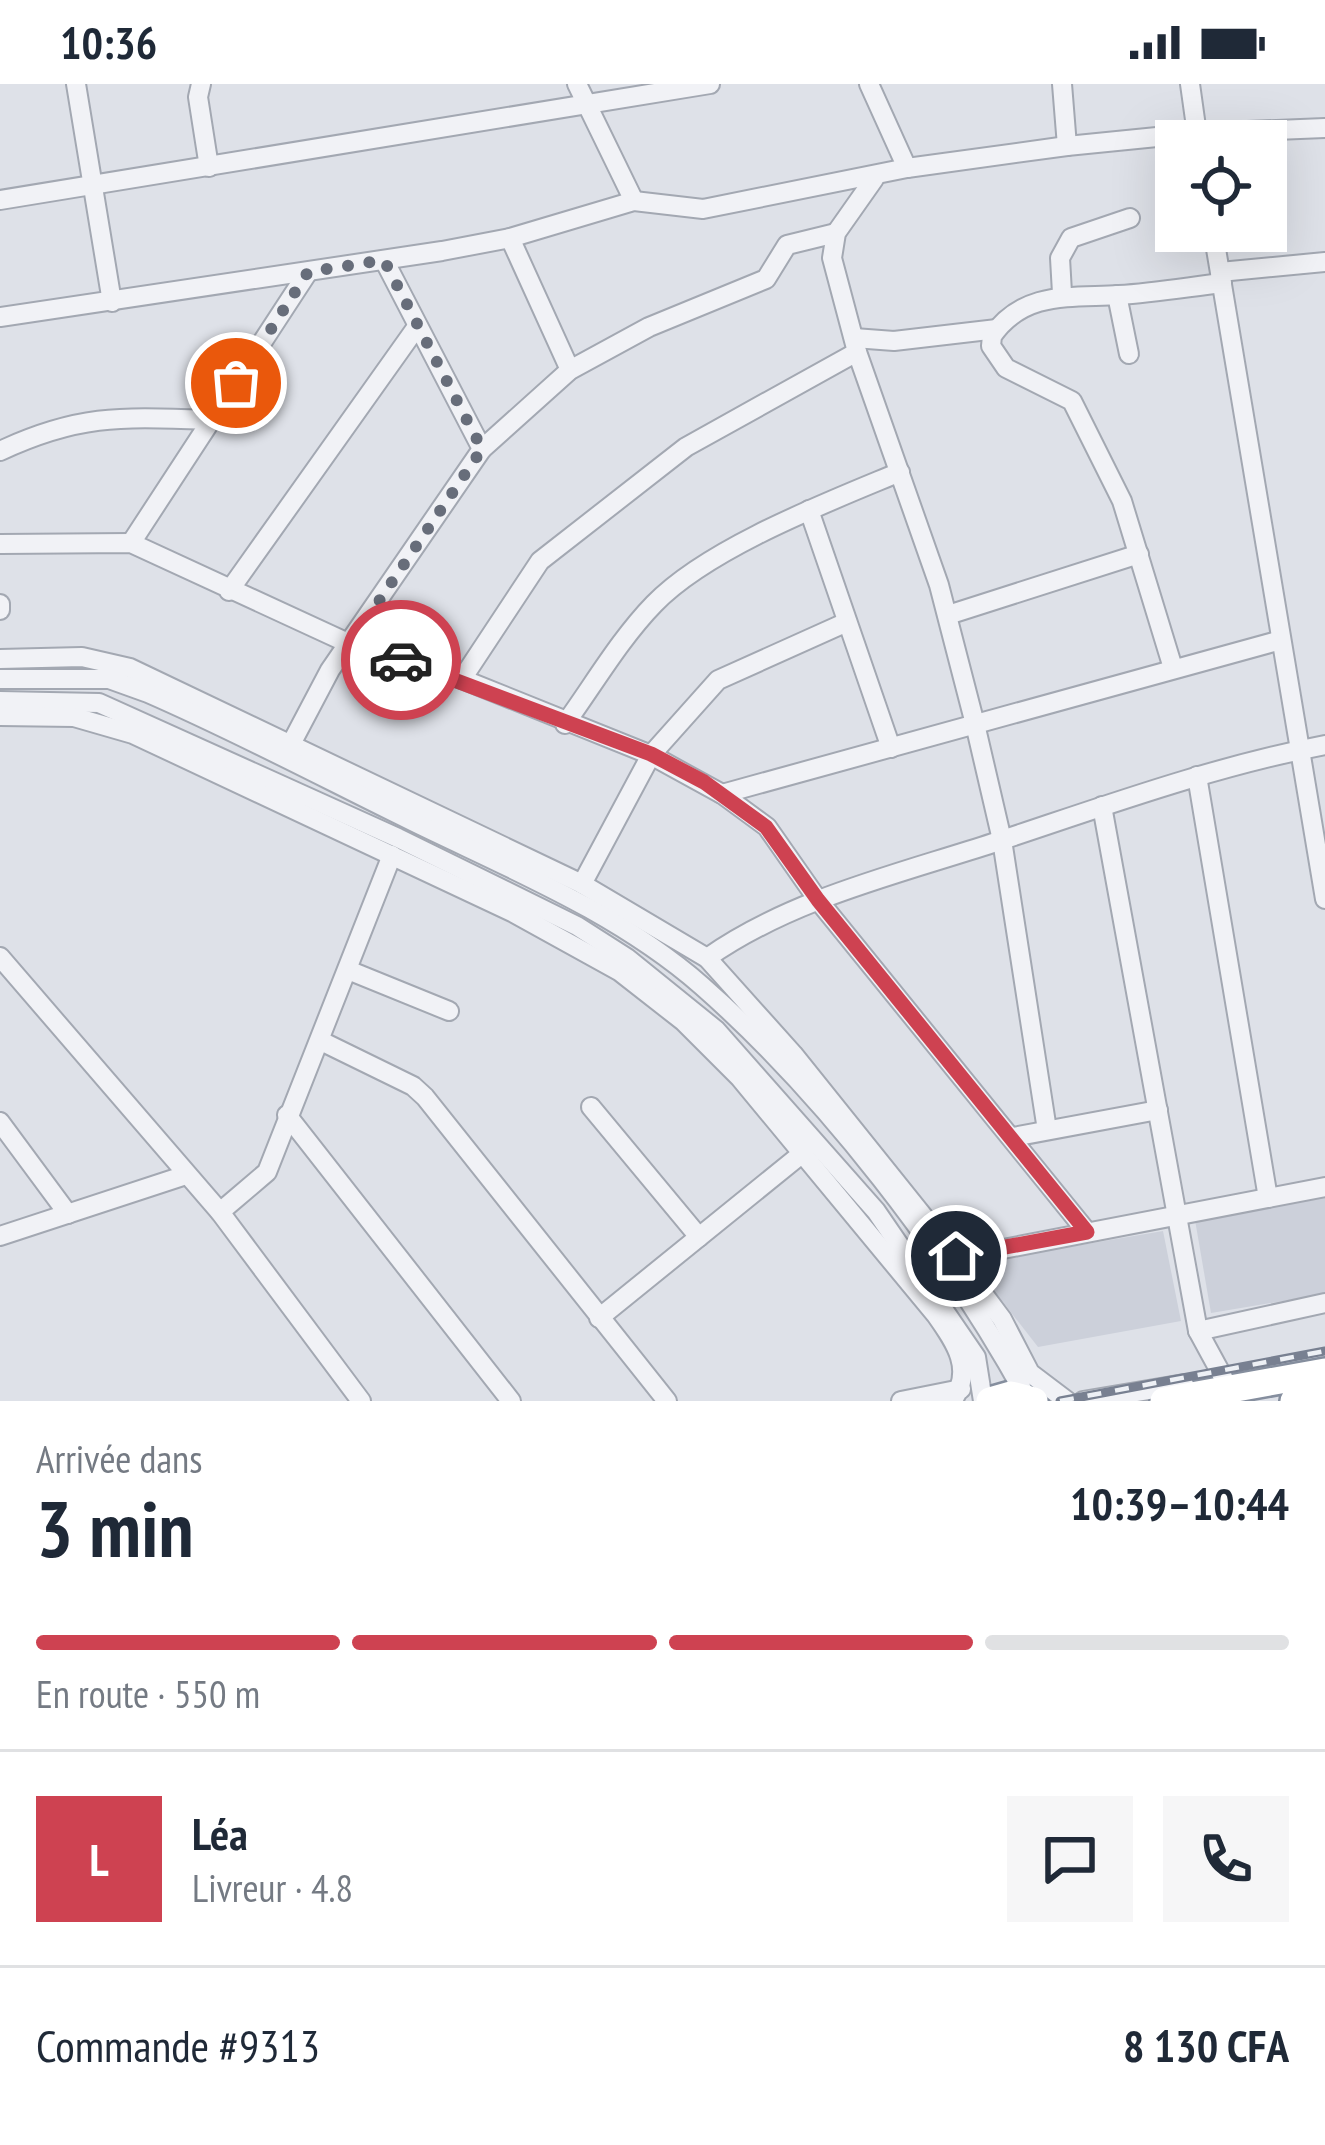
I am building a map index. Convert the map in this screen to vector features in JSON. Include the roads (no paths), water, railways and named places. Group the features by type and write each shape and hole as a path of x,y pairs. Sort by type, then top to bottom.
{"highway":[{"path":"1164,1401 1325,1372"},
{"path":"1294,1401 1325,1395"},
{"path":"987,1401 1030,1400"}],"street":[{"path":"76,84 112,302"},
{"path":"201,84 198,97 209,167"},
{"path":"577,84 634,201"},
{"path":"0,200 710,84"},
{"path":"869,84 907,168"},
{"path":"1062,84 1067,146"},
{"path":"1190,84 1195,120"},
{"path":"1287,131 1325,128"},
{"path":"0,317 510,238 634,201 704,209 874,179 907,168 1067,146 1155,140"},
{"path":"874,179 836,233 832,258 856,345 947,615 976,724 1002,840 1047,1130"},
{"path":"1062,293 1060,258 1071,238 1130,218"},
{"path":"291,744 311,700 482,449 570,370 649,327 766,279 788,245 836,233"},
{"path":"510,238 570,370"},
{"path":"1217,252 1325,899"},
{"path":"384,260 482,449"},
{"path":"462,679 540,561 686,447 856,345 997,329 1062,293 1117,295 1324,267"},
{"path":"131,543 308,272"},
{"path":"1117,295 1129,354"},
{"path":"229,591 416,328"},
{"path":"997,329 991,346 1006,368 1072,401 1122,501 1173,668"},
{"path":"0,451 90,419 212,420"},
{"path":"565,724 654,603 682,580 809,510 900,472"},
{"path":"809,510 891,748"},
{"path":"0,544 131,543 350,644 462,679 565,724 651,754 722,794 766,827 818,900 1087,1232"},
{"path":"947,615 1139,554"},
{"path":"583,884 651,754 718,680 847,622"},
{"path":"722,794 1282,640"},
{"path":"0,658 82,657 130,668 583,884 706,958 793,1054 948,1259 1030,1400"},
{"path":"0,679 109,679 148,693 537,882 637,938 700,985 785,1068 1002,1318 1030,1373 1067,1401"},
{"path":"0,701 99,703 398,838 577,926 627,958 716,1030 876,1211 976,1357 987,1401"},
{"path":"0,716 100,721 392,855 620,971 683,1021 804,1152 959,1349 956,1395 901,1401"},
{"path":"706,958 745,932 818,900 1197,776 1325,745"},
{"path":"1197,776 1268,1198"},
{"path":"1102,806 1198,1331 1223,1377"},
{"path":"220,1212 267,1172 392,855"},
{"path":"0,957 220,1212 361,1401"},
{"path":"348,970 449,1011"},
{"path":"321,1041 425,1097 667,1401"},
{"path":"591,1107 699,1237"},
{"path":"1013,1137 1157,1110"},
{"path":"287,1115 511,1401"},
{"path":"0,1121 68,1214"},
{"path":"599,1318 804,1152"},
{"path":"0,1236 186,1175"},
{"path":"948,1259 1325,1187"},
{"path":"1198,1331 1325,1303"},
{"path":"1083,1401 1325,1359"}],"railway":[{"path":"1060,1401 1325,1351"}]}
